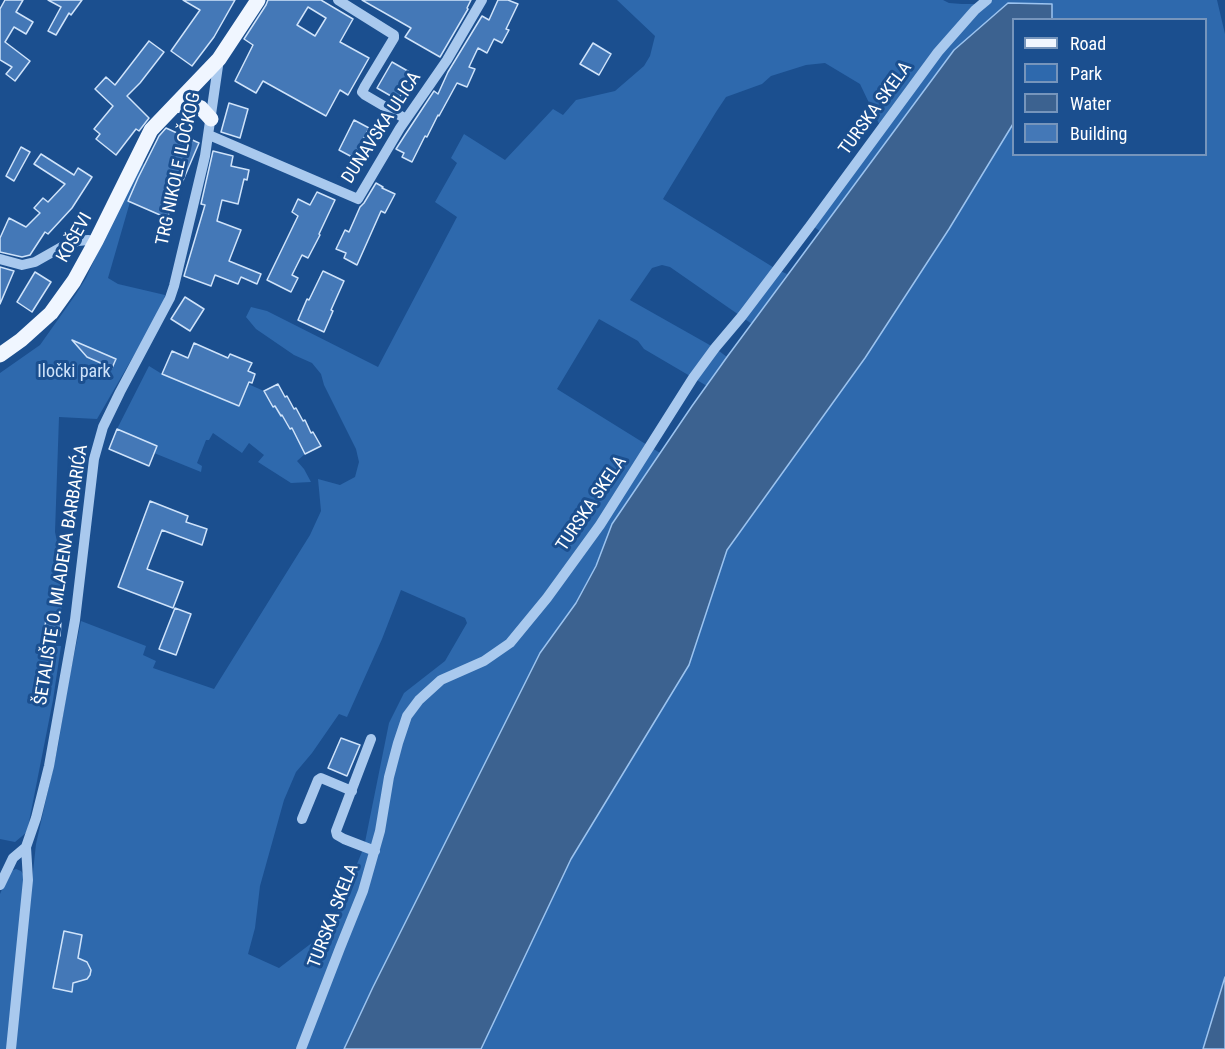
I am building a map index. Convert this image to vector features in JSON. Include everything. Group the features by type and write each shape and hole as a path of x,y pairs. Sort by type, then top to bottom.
{"main road":[{"name":"TRG NIKOLE ILOČKOG","path":"159,121 219,59 258,0"},
{"path":"174,106 194,105 211,119"},
{"name":"KOŠEVI","path":"0,355 51,313 74,281 145,141 159,121"}],"street":[{"path":"338,0 394,35 362,92 365,96 406,119"},
{"name":"DUNAVSKA ULICA","path":"208,135 358,199 406,119 447,60 482,0"},
{"name":"TURSKA SKELA","path":"301,1049 363,891 380,831 389,777 407,716 441,680 484,661 510,644 600,525 693,378 810,226 938,52 975,10 987,0"},
{"name":"TRG NIKOLE ILOČKOG","path":"174,286 205,156 219,59"},
{"path":"0,259 22,265 35,262 65,245 78,241 96,241"},
{"name":"ŠETALIŠTE O. MLADENA BARBARIĆA","path":"26,848 49,766 75,620 94,459 103,427 170,298 174,286"},
{"path":"371,739 336,831 337,835 375,851"},
{"path":"302,819 318,780 321,778 351,791"},
{"path":"0,885 13,858 26,848"},
{"path":"11,1049 28,880 26,848"}],"green space":[{"path":"617,0 943,0 949,3 982,4 987,0 1217,0 1225,34 1225,977 1203,1049 481,1049 571,859 689,665 727,550 865,358 949,229 1012,126 1012,156 1207,156 1207,18 1052,18 1052,5 1008,3 954,50 820,231 811,225 882,130 860,84 825,63 806,65 771,76 762,84 726,97 716,112 663,199 787,274 752,324 670,267 662,265 652,268 630,300 727,357 707,386 644,349 638,341 599,319 557,389 660,453 612,524 596,566 576,603 540,653 344,1049 14,1049 36,844 58,746 81,621 146,646 143,655 156,661 153,668 214,689 310,535 321,511 318,479 340,485 355,477 359,462 356,449 324,385 321,374 312,363 294,355 256,329 246,317 251,307 267,311 378,367 457,217 435,202 457,163 451,158 464,134 505,160 553,109 563,115 576,100 615,91 644,66 650,56 655,36","holes":["401,590 465,618 467,623 445,661 404,693 389,723 364,847 330,929 279,968 248,954 255,928 260,886 284,800 296,772 339,714 347,717"]},
{"name":"Iločki park","path":"142,163 144,164 129,201 108,278 118,284 165,295 163,305 97,419 59,417 55,532 59,551 61,621 46,619 43,645 61,646 53,700 27,832 15,842 0,839 0,373 40,345 76,294"},
{"path":"149,366 162,374 238,406 248,384 264,391 282,415 289,429 292,428 305,454 297,461 311,482 291,483 258,462 264,455 249,443 242,453 213,433 209,440 206,440 197,463 202,466 201,472 154,453 157,446 117,429"},
{"path":"16,869 21,871 25,877 7,1049 0,1049 0,894 10,871"}],"water":[{"path":"1008,3 1052,4 1052,18 1012,18 1012,126 949,229 865,358 727,550 689,665 571,859 481,1049 344,1049 540,653 576,603 596,566 612,524 727,357 954,50"},
{"path":"1225,977 1225,1049 1203,1049"}],"building":[{"path":"5,0 23,0 16,12 33,22 26,34 14,27 5,42 30,61 15,81 6,74 12,67 0,60 0,9"},
{"path":"48,0 82,0 71,15 69,13 56,35 48,31 61,7"},
{"path":"183,0 235,0 214,37 192,66 171,51 200,10"},
{"path":"268,0 321,0 353,19 340,42 369,58 348,95 340,90 326,116 263,81 256,93 235,81 253,45 244,39","holes":["308,7 326,18 315,36 297,25"]},
{"path":"362,0 471,0 440,57 405,37 411,28"},
{"path":"498,0 508,0 518,4 502,43 494,39 487,53 478,48 469,67 475,69 467,87 457,83 412,162 402,157 404,153 396,149 434,91 438,94 448,72 482,16 489,20"},
{"path":"149,41 164,52 127,96 149,118 139,131 136,129 116,155 96,139 100,134 94,129 113,106 95,89 106,77 115,85"},
{"path":"593,43 611,54 599,75 580,64"},
{"path":"392,62 413,74 398,100 377,88"},
{"path":"229,103 248,109 240,138 221,132"},
{"path":"354,120 369,128 354,158 339,150"},
{"path":"166,128 199,143 167,218 128,201 159,136"},
{"path":"21,147 30,152 14,181 6,176"},
{"path":"213,151 233,156 231,166 249,170 247,180 244,179 238,204 222,200 217,221 241,230 229,261 261,274 257,284 241,277 238,284 215,275 211,286 184,276 205,205 201,204"},
{"path":"41,154 74,175 78,168 92,177 72,208 48,234 45,232 30,255 22,257 0,252 0,238 9,218 26,227 40,213 34,208 43,198 48,202 65,184 34,164"},
{"path":"376,183 395,194 385,213 381,211 357,265 344,258 346,253 336,249 345,230 349,232 360,207"},
{"path":"317,192 335,200 308,258 302,255 292,275 298,278 291,292 267,280 298,216 292,212 298,199 310,205"},
{"path":"0,267 14,271 0,304"},
{"path":"323,271 344,281 324,332 298,320"},
{"path":"35,272 51,282 32,312 17,302"},
{"path":"185,297 204,309 190,331 171,319"},
{"path":"72,340 116,359 112,368 87,357"},
{"path":"194,343 228,358 230,354 252,363 248,371 255,374 239,406 162,374 172,351 188,358"},
{"path":"278,384 321,446 305,454 292,428 290,429 275,406 273,407 264,391"},
{"path":"117,429 157,446 149,466 109,449"},
{"path":"150,501 188,516 186,522 207,529 202,545 162,530 147,569 183,582 173,608 118,587"},
{"path":"175,608 191,614 176,655 159,649"},
{"path":"46,619 61,621 60,636 44,634"},
{"path":"341,738 360,745 347,776 328,768"},
{"path":"64,931 82,935 78,958 87,962 91,970 87,979 73,983 72,992 53,988"}]}
